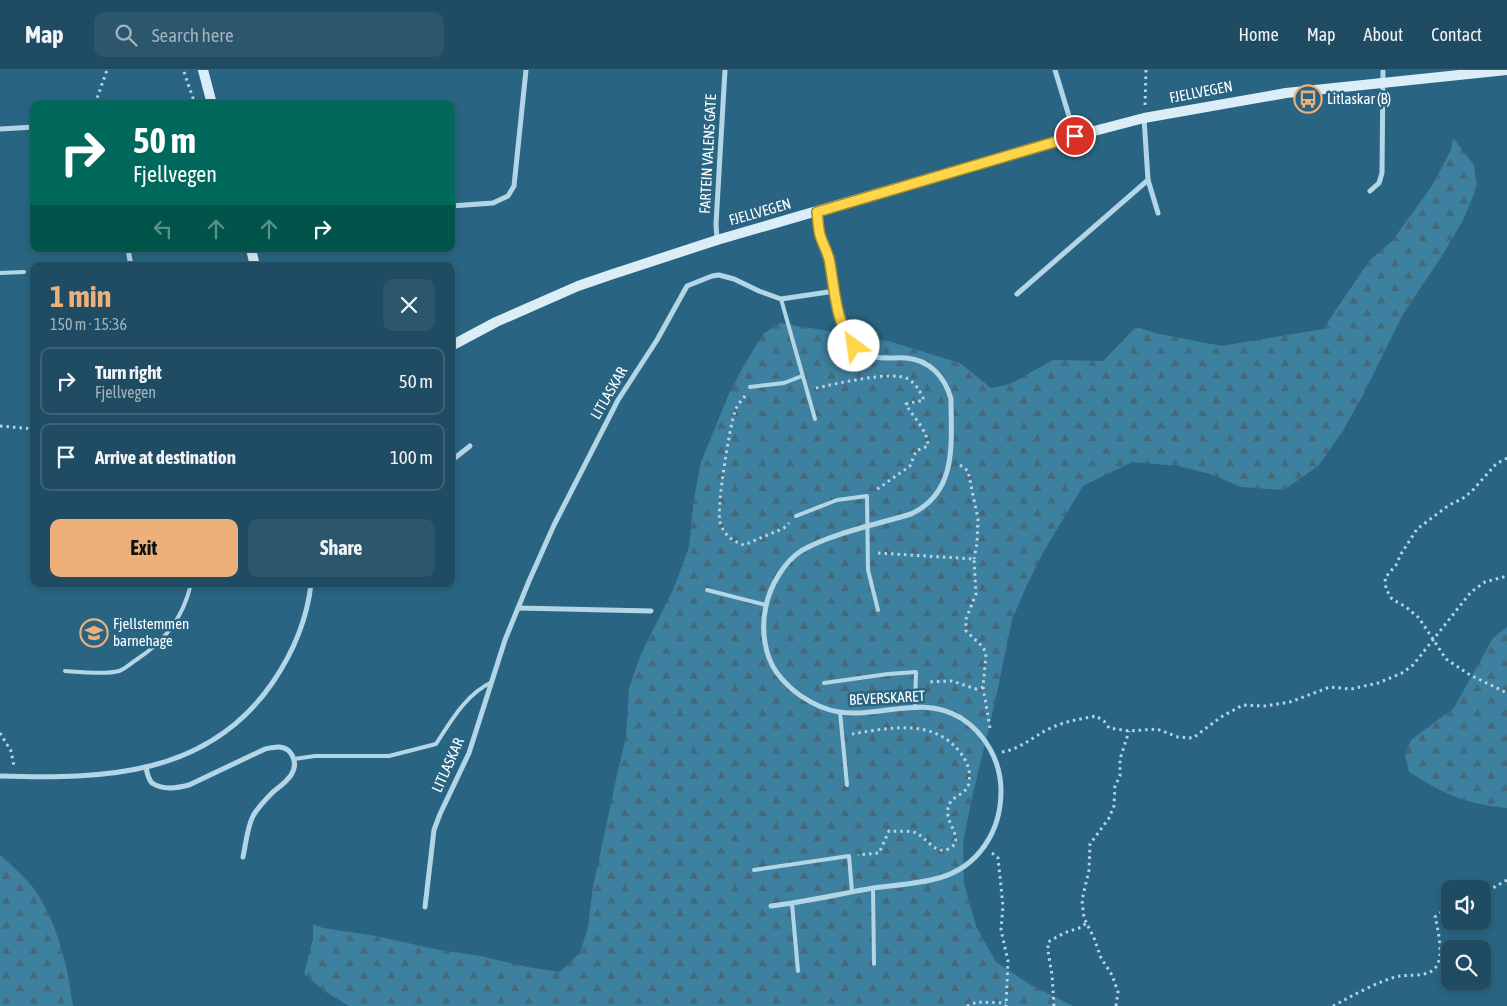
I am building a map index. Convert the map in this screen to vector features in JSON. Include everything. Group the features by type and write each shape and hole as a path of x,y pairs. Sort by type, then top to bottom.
{"main road":[{"path":"203,70 211,100"},
{"name":"FJELLVEGEN","path":"455,344 496,322 578,286 717,240 1075,136 1144,118 1267,96 1507,70"}],"street":[{"path":"455,206 493,203 508,196 514,186 526,70"},
{"name":"FARTEIN VALENS GATE","path":"717,240 716,224 725,70"},
{"path":"1055,70 1075,136"},
{"path":"1370,191 1379,183 1382,173 1382,70"},
{"path":"1144,118 1148,180 1158,213"},
{"path":"0,128 30,127"},
{"path":"1017,294 1148,180"},
{"name":"BEVERSKARET","path":"771,906 792,904 873,888 923,882 954,873 966,866 984,848 997,823 1001,798 1000,772 993,754 981,736 961,719 930,707 862,712 840,712 823,708 794,691 781,678 772,667 766,650 764,636 766,605 774,584 784,566 800,552 825,540 911,514 926,506 940,491 951,456 951,399 944,380 934,369 916,360 902,358 887,359 872,356 854,346 842,328 830,264 820,236 817,212"},
{"name":"LITLASKAR","path":"425,907 434,830 469,753 505,640 554,525 618,400 657,340 687,286 712,276 726,276 780,299"},
{"path":"780,299 835,291"},
{"path":"455,458 470,446"},
{"path":"0,776 68,778 130,771 184,756 200,747 230,728 251,709 269,687 286,662 296,642 309,603 311,587"},
{"path":"518,608 651,611"},
{"path":"146,768 148,778 152,783 158,786 179,788 189,786 265,749 275,747 290,751 295,767 291,776 264,801 253,816 243,857"}],"lane":[{"path":"0,273 24,272"},
{"path":"780,299 815,419"},
{"path":"750,387 784,383 802,376"},
{"path":"796,516 837,500 867,496 868,570 878,610"},
{"path":"65,671 94,673 120,671 149,652 173,628 187,599 190,587"},
{"path":"706,590 766,605"},
{"path":"824,683 916,672 915,707"},
{"path":"294,759 315,756 389,756 436,744 455,714 479,690 492,682"},
{"path":"840,712 847,784"},
{"path":"754,870 849,856 852,892"},
{"path":"873,888 874,964"},
{"path":"792,904 798,971"}],"path":[{"path":"96,100 107,70"},
{"path":"1144,118 1146,70"},
{"path":"184,72 194,100"},
{"path":"806,390 892,375 907,378 918,388 924,400 906,404 928,436 928,446 916,451 910,466 867,496"},
{"path":"750,387 736,409 724,464 719,520 724,532 733,541 744,545 784,528 796,516"},
{"path":"0,426 30,429"},
{"path":"951,456 968,471 978,519 974,559 976,594 966,619 966,631 983,647 986,654 983,687 990,728 981,736"},
{"path":"1507,458 1496,464 1472,491 1462,499 1450,505 1417,529 1396,565 1385,578 1386,589 1392,599 1420,618 1446,659 1470,675 1507,692"},
{"path":"868,553 974,559"},
{"path":"993,754 1014,750 1050,728 1072,720 1096,716 1104,720 1110,728 1129,731 1156,729 1178,737 1193,738 1221,717 1243,705 1265,706 1290,702 1330,687 1351,688 1378,683 1402,673 1413,665 1471,592 1485,582 1507,576"},
{"path":"916,682 952,681 976,689 983,687"},
{"path":"841,735 900,727 920,728 938,734 956,747 966,760 970,771 969,785 965,792 952,798 949,805 948,817 956,833 955,844 949,849 942,850 933,847 916,832 889,831 879,852 849,856"},
{"path":"1116,1006 1118,992 1112,975 1100,958 1094,938 1084,918 1082,900 1089,870 1090,844 1109,818 1114,806 1115,786 1120,776 1120,759 1129,731"},
{"path":"0,733 4,737 14,758 14,776"},
{"path":"967,1006 977,1002 1006,1004 1008,961 1001,930 1003,906 998,858 984,848"},
{"path":"1491,889 1507,880"},
{"path":"1332,1006 1399,976 1424,975 1436,967 1440,959 1439,936 1435,917 1441,912"},
{"path":"1054,1006 1048,942 1064,933 1082,927 1087,922"}],"green space":[{"path":"1453,138 1474,165 1477,187 1463,220 1442,256 1403,314 1363,395 1341,434 1318,466 1284,490 1241,487 1210,474 1178,466 1132,462 1083,486 1043,553 1026,587 1012,620 971,802 963,843 964,883 976,926 996,962 1031,985 1073,1006 349,1006 326,992 304,974 313,939 313,924 323,928 376,936 439,950 481,956 527,967 560,972 580,953 588,927 593,887 626,737 629,688 641,654 673,590 689,547 694,498 701,462 728,396 763,334 780,323 888,341 960,363 991,388 1010,384 1053,360 1103,361 1136,327 1159,334 1222,346 1323,329 1369,261 1392,241 1432,186 1451,150"},
{"path":"1507,627 1507,808 1468,801 1444,792 1409,772 1405,755 1411,740 1454,708 1493,638"},
{"path":"0,855 31,885 46,909 62,950 73,1006 0,1006"}],"place":[{"name":"Litlaskar (B)","path":"1308,99"},
{"name":"Fjellstemmen barnehage","path":"94,633"}],"route":[{"path":"854,346 842,328 830,264 820,236 817,212 1075,136"}]}
